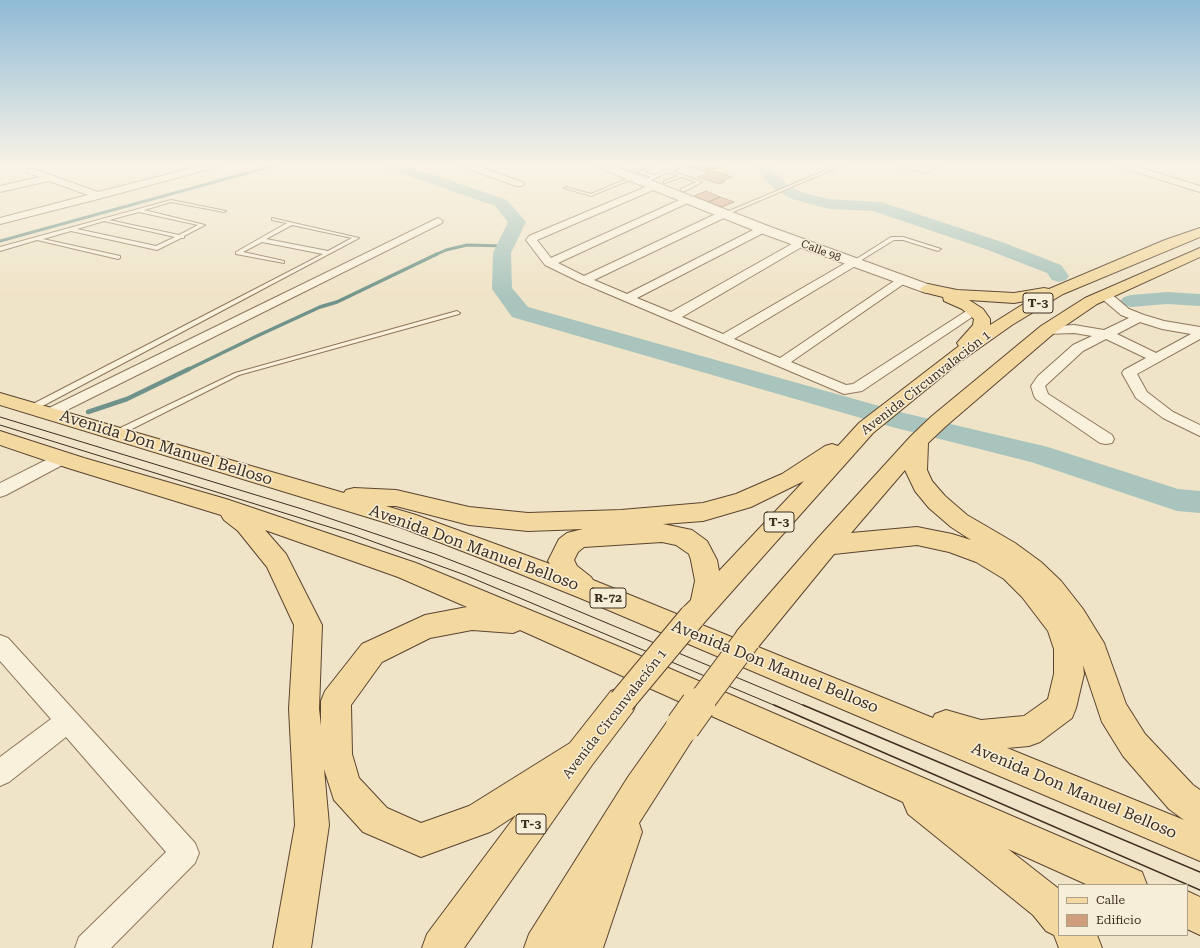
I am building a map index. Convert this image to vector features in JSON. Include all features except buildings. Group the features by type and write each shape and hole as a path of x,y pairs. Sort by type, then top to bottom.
{"main road":[{"name":"Avenida Circunvalación 1","path":"441,948 622,701 698,610 866,428 955,357 1006,321 1057,291 1170,243 1200,232"},
{"name":"T-3","path":"543,948 640,789 683,726 747,640 827,545 918,441 938,421 1047,330 1091,301 1200,252"},
{"path":"928,290 957,295 1014,298 1057,291"},
{"path":"928,290 959,302 975,311 982,319 981,326 955,357"},
{"name":"Avenida Don Manuel Belloso","path":"0,399 41,410 408,521 492,552 589,590 863,703 1200,844"},
{"path":"320,494 396,498 469,516 528,522 620,519 703,512 742,501 790,480 866,428"},
{"path":"0,438 218,505 407,570 532,623 1127,884"},
{"path":"918,441 916,470 923,485 937,502 959,521 1019,559 1032,569 1052,590 1073,617 1090,643 1113,712 1134,745 1181,797 1200,811"},
{"path":"218,505 246,525 278,561 308,626 304,710 312,825 292,948"},
{"path":"589,590 568,573 561,560 568,546 576,540 584,538 662,533 683,538 698,548 704,560 708,581 698,610"},
{"path":"827,545 917,536 952,543 985,556 1013,572 1031,589 1060,626 1068,649 1069,674 1061,708 1030,731 980,734 863,703"},
{"path":"532,623 472,618 425,627 372,652 336,701 336,754 346,788 375,820 421,840 478,820 582,754"},
{"path":"897,784 1046,902 1058,917"},
{"path":"584,948 640,789"},
{"path":"1188,910 1200,916"},
{"path":"1074,936 1083,948"}],"street":[{"path":"0,221 47,209"},
{"path":"592,209 531,240 549,263 584,280 844,390 857,388 975,311"},
{"path":"549,263 657,209"},
{"name":"Calle 98","path":"714,209 763,229 928,290"},
{"path":"584,280 724,214"},
{"path":"41,410 438,221"},
{"path":"628,298 763,229"},
{"path":"672,317 801,243"},
{"path":"724,339 853,263"},
{"path":"781,363 902,281"},
{"path":"1105,295 1125,312 1139,318 1200,331"},
{"path":"1106,439 1041,396 1038,386 1043,379 1078,348 1139,318"},
{"path":"1047,330 1074,329 1105,334 1156,358"},
{"path":"1200,334 1129,373 1141,394 1168,415 1200,431"},
{"path":"0,491 62,458"},
{"path":"0,645 185,853 90,948"},
{"path":"0,773 67,721"}],"lane":[{"path":"0,249 141,209"},
{"path":"215,209 224,211"},
{"path":"724,214 735,209"},
{"path":"71,229 159,248 203,225 138,210"},
{"path":"103,220 182,237"},
{"path":"41,410 357,238 274,220"},
{"path":"282,262 238,253 291,223"},
{"path":"853,263 893,238 903,239 938,249"},
{"path":"38,239 118,256"},
{"path":"261,240 328,253"},
{"path":"117,433 237,374 457,313"}],"waterway":[{"path":"0,241 115,209"},
{"path":"506,209 517,222 502,253 502,289 520,312 901,421 1038,454 1177,500 1200,502"},
{"path":"885,209 995,246 1054,269 1059,276"},
{"path":"435,255 446,250 467,245 505,246"},
{"path":"187,370 320,307 337,302 437,254"},
{"path":"1131,301 1167,298 1200,300"},
{"path":"88,412 127,399 189,369"}],"tram line":[{"path":"0,417 302,509 435,554 528,590 805,706"},
{"path":"0,425 352,534 465,575 776,706"},
{"path":"774,705 1186,884"},
{"path":"803,705 1200,872"},
{"path":"1188,885 1200,890"}]}
